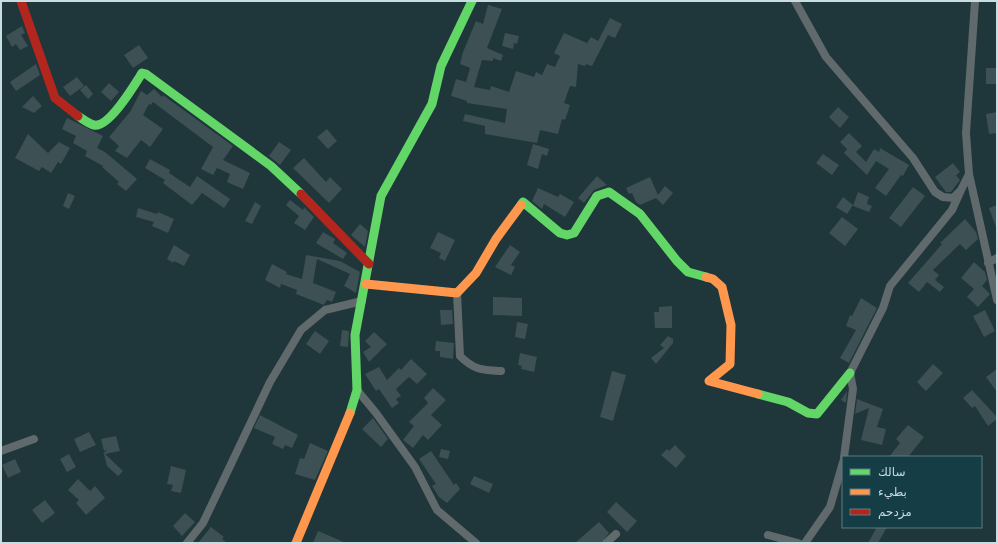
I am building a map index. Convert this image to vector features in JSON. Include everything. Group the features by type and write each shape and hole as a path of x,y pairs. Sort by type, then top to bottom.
{"street":[{"path":"21,1 54,98 73,114 95,124 102,124 117,110 142,74 146,74 271,166 310,203 369,264"},
{"path":"296,543 345,428 357,390 355,335 366,284 381,196 432,104 441,66 472,1"},
{"path":"795,1 826,57 913,158 935,192 943,197 953,198 961,190"},
{"path":"975,1 966,133 969,174 997,300"},
{"path":"501,371 478,369 460,356 457,293 476,273 496,239 523,202 560,233 567,235 574,233 598,196 609,192 640,214 677,261 688,272 712,279 722,287 731,325 730,364 709,381 755,395 785,401 810,414 817,414 850,373 883,308 890,286 952,210 969,174"},
{"path":"988,263 997,258"},
{"path":"366,284 457,293"},
{"path":"187,543 203,523 270,382 301,330 325,310 362,301"},
{"path":"844,456 852,390 850,373"},
{"path":"357,390 376,412 415,467 437,510 475,542"},
{"path":"1,451 34,439"},
{"path":"805,543 830,507 842,465"},
{"path":"606,543 616,534"},
{"path":"768,536 798,543"}],"building":[{"path":"488,5 502,9 487,48 503,55 501,61 493,58 493,61 482,60 474,87 490,90 491,86 509,92 516,71 534,77 536,72 542,75 547,64 555,67 560,56 554,53 564,33 587,43 591,37 598,41 610,18 622,24 615,38 608,35 592,66 578,64 576,87 570,86 564,103 570,105 565,120 562,119 558,134 540,130 537,143 485,134 485,126 463,121 465,114 505,123 507,109 467,103 467,101 451,96 456,79 466,82 470,68 460,64 463,52 476,21 483,24"},
{"path":"22,26 25,33 21,35 28,46 20,50 16,44 12,47 6,36"},
{"path":"505,33 519,36 517,44 514,43 513,49 502,46"},
{"path":"139,45 148,58 133,68 124,55"},
{"path":"36,64 40,75 16,91 10,82"},
{"path":"986,68 997,68 997,84 986,84"},
{"path":"77,77 84,86 70,96 63,87"},
{"path":"109,83 119,92 111,101 101,92"},
{"path":"86,85 93,94 88,99 80,90"},
{"path":"154,89 162,97 163,95 233,146 223,160 250,173 243,189 227,182 230,174 217,168 213,175 201,169 213,147 153,102 151,105 149,104 143,115 163,129 150,147 141,140 127,158 115,151 119,146 109,137 130,112 141,91 147,95"},
{"path":"33,96 42,106 34,113 22,107"},
{"path":"838,107 849,117 840,128 829,117"},
{"path":"997,112 997,133 989,134 986,114"},
{"path":"67,118 103,136 97,148 105,152 137,179 126,191 117,184 119,182 102,167 103,166 85,156 87,151 73,143 76,136 62,129"},
{"path":"327,129 337,141 328,149 317,137"},
{"path":"849,133 862,146 856,152 866,162 874,149 879,152 880,148 909,165 903,176 901,175 886,196 875,188 889,169 876,161 867,175 844,153 847,149 840,142"},
{"path":"28,134 48,153 59,142 70,148 61,164 58,162 51,173 42,167 39,171 15,158"},
{"path":"279,142 291,150 280,165 269,156"},
{"path":"533,144 549,149 547,156 542,154 538,169 527,165"},
{"path":"823,154 839,165 832,175 816,163"},
{"path":"304,158 326,182 330,177 342,189 329,203 293,168"},
{"path":"150,159 170,170 169,173 190,187 197,176 230,199 224,208 202,193 192,205 163,183 165,180 145,168"},
{"path":"953,163 960,172 956,175 960,180 951,192 946,192 935,177"},
{"path":"597,176 607,185 594,190 584,203 578,198"},
{"path":"650,177 658,195 665,186 673,193 663,205 656,198 640,205 636,202 632,193 629,194 626,188"},
{"path":"913,187 925,196 901,227 889,218"},
{"path":"538,188 558,197 560,194 574,202 565,217 544,204 542,209 532,201"},
{"path":"858,192 869,197 867,204 872,206 869,212 853,206"},
{"path":"68,193 75,196 69,209 63,206"},
{"path":"843,197 853,205 847,214 836,207"},
{"path":"290,200 303,210 304,207 314,217 305,230 294,223 299,216 286,205"},
{"path":"255,202 261,206 252,224 245,221"},
{"path":"997,205 997,227 996,227 989,208"},
{"path":"138,208 157,214 158,212 174,219 168,233 152,226 154,222 136,217"},
{"path":"842,217 858,229 845,246 829,233"},
{"path":"965,219 976,232 978,239 966,250 960,244 933,270 939,275 935,280 944,287 940,292 927,282 919,292 908,283 942,244 940,243"},
{"path":"360,224 368,231 365,247 351,235"},
{"path":"323,232 335,239 333,243 347,253 343,259 316,243"},
{"path":"438,232 455,240 445,261 439,258 441,253 430,248"},
{"path":"174,245 190,255 184,266 174,261 173,263 167,259"},
{"path":"510,245 520,252 511,265 515,267 511,275 495,267"},
{"path":"306,255 340,261 360,272 356,293 344,286 350,274 317,259 313,283 336,292 332,302 327,300 324,305 296,294 297,290 281,284 280,288 265,280 272,264 287,272 286,274 302,279"},
{"path":"974,262 985,272 987,280 982,286 990,294 978,307 967,297 974,289 961,278"},
{"path":"493,297 522,298 522,316 493,315"},
{"path":"861,298 877,308 849,363 840,358 856,330 846,326 850,315 852,316"},
{"path":"672,306 672,328 655,328 654,312 659,312 659,307"},
{"path":"440,310 452,310 453,324 441,325"},
{"path":"985,310 995,331 984,337 973,316"},
{"path":"517,322 528,324 525,339 515,337"},
{"path":"342,330 349,331 348,347 340,346"},
{"path":"315,331 329,341 320,354 306,344"},
{"path":"374,332 387,344 369,362 363,352 371,347 365,341"},
{"path":"668,336 673,339 673,343 656,364 651,358 664,348 660,345"},
{"path":"436,341 454,343 453,359 440,357 440,351 435,351"},
{"path":"520,353 537,357 534,372 521,369 522,366 518,365"},
{"path":"411,359 427,374 417,384 409,377 396,389 401,396 396,399 399,403 392,408 379,389 376,391 365,374 379,367 387,380 399,368 401,370"},
{"path":"933,364 943,373 926,391 917,382"},
{"path":"997,369 997,392 986,377"},
{"path":"612,371 626,375 613,421 600,417"},
{"path":"433,388 446,400 431,415 442,425 428,440 423,435 413,448 403,440 414,426 409,422 428,403 424,398"},
{"path":"972,390 997,417 997,419 988,426 975,406 972,408 963,398"},
{"path":"847,391 846,403 841,400"},
{"path":"857,399 883,409 877,427 886,429 882,445 861,440 869,408 855,414"},
{"path":"260,415 298,435 292,448 285,445 283,449 272,444 275,437 254,428"},
{"path":"373,418 388,439 381,447 362,429"},
{"path":"908,425 924,437 909,456 890,456 900,443 896,439"},
{"path":"89,432 96,445 80,452 74,439"},
{"path":"116,436 120,451 105,454 123,471 118,476 107,466 103,454 107,449 104,451 101,439"},
{"path":"310,443 328,451 315,480 295,474 300,458 304,459"},
{"path":"675,445 686,456 676,468 661,455 667,449 669,451"},
{"path":"441,449 450,451 448,459 439,457"},
{"path":"431,451 454,485 456,483 460,489 447,503 439,497 432,486 436,484 419,459"},
{"path":"69,454 76,467 67,472 60,459"},
{"path":"15,459 21,472 8,478 2,465"},
{"path":"171,466 186,470 181,493 171,491 173,485 167,484"},
{"path":"474,476 493,484 489,493 470,484"},
{"path":"78,479 90,491 95,486 105,498 86,515 76,503 79,500 68,490"},
{"path":"45,500 55,513 42,523 32,510"},
{"path":"616,502 637,521 627,532 607,512"},
{"path":"185,513 195,522 182,536 173,526"},
{"path":"599,522 609,533 601,543 575,543"},
{"path":"211,527 224,537 222,539 227,543 198,543"},
{"path":"876,528 886,528 878,543 868,543"},
{"path":"318,531 346,543 313,543"}],"traffic: fast":[{"path":"350,413 357,390 355,335 381,196 432,104 441,66 472,1"},
{"path":"78,116 94,125 100,124 107,120 128,95 142,73 146,74 271,166 301,194"},
{"path":"521,205 523,202 560,233 567,235 574,233 597,196 609,192 640,214 677,261 688,272 706,277"},
{"path":"758,394 788,402 808,413 817,414 850,373"}],"traffic: slow":[{"path":"366,284 457,293 476,273 496,239 521,205"},
{"path":"706,277 713,279 722,287 731,325 730,364 709,381 758,394"},
{"path":"296,543 350,413"}],"traffic: jam":[{"path":"21,1 55,98 78,116"},
{"path":"301,194 369,264"}]}
